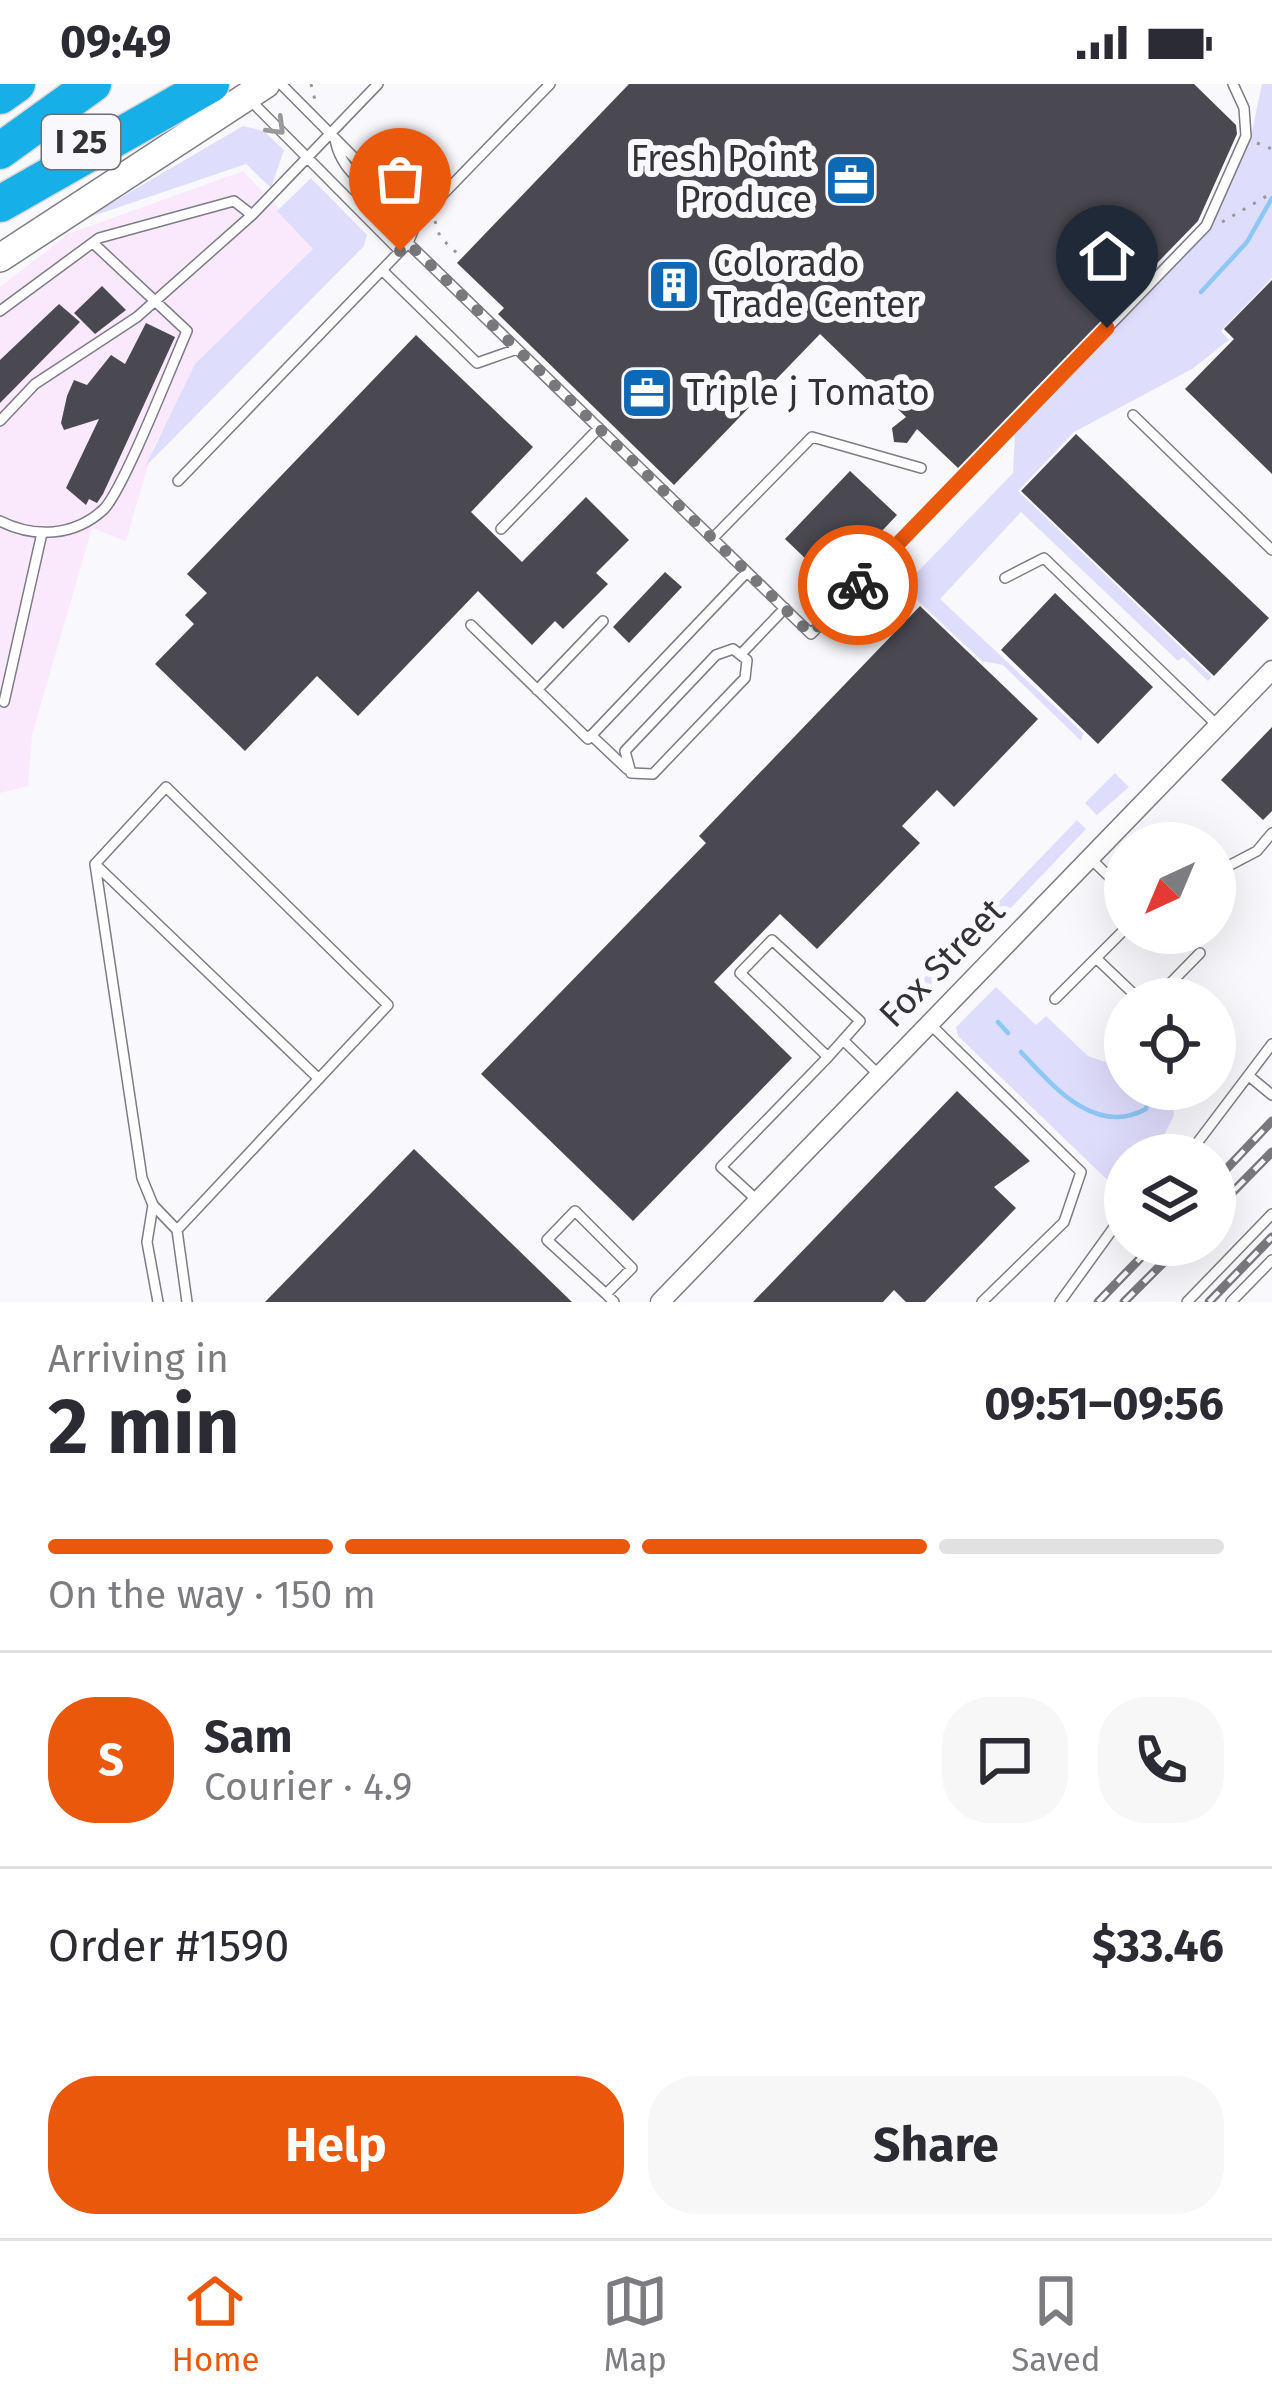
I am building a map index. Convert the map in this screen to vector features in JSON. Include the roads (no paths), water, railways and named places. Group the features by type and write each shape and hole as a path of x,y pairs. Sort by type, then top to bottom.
{"highway":[{"name":"I 25","path":"0,96 16,84"},
{"path":"0,151 92,84"},
{"name":"I 25","path":"0,202 164,84"},
{"path":"0,202 211,84"}],"street":[{"path":"0,258 256,90"},
{"name":"Fox Street","path":"661,1302 1272,670"}],"lane":[{"path":"281,84 417,221"},
{"path":"0,422 35,384 95,349 252,215 333,136 378,84"},
{"path":"178,482 404,247 417,221 550,84"},
{"path":"256,90 307,157 374,224 517,349 811,634 1206,226 1246,136 1244,108 1233,84"},
{"path":"0,310 93,242 234,201 252,215"},
{"path":"0,521 24,533 56,534 104,508 188,331 93,242"},
{"path":"382,270 477,363 517,349"},
{"path":"1132,415 1272,550"},
{"path":"501,530 599,428"},
{"path":"713,538 812,437 921,468"},
{"path":"4,702 42,533"},
{"path":"1005,578 1044,558 1218,726"},
{"path":"471,625 588,739 747,572"},
{"path":"742,653 785,608"},
{"path":"538,690 603,621"},
{"path":"631,773 625,752 720,651 742,653"},
{"path":"591,735 631,773 653,774 745,678 748,666 742,653"},
{"path":"95,864 166,787 388,1005 177,1230"},
{"path":"1236,862 1257,851 1272,832"},
{"path":"1090,858 1104,872"},
{"path":"95,864 319,1079"},
{"path":"95,864 142,1178 153,1205 177,1230 187,1302"},
{"path":"758,1201 722,1167 828,1057 860,1022 772,940 740,973 828,1057"},
{"path":"1054,999 1104,950"},
{"path":"1175,978 1198,954"},
{"path":"1096,958 1117,978"},
{"path":"930,1024 1081,1172 1064,1222 982,1302"},
{"path":"843,1040 880,1076"},
{"path":"1203,1134 1272,1044"},
{"path":"1249,1076 1269,1091 1272,1075"},
{"path":"153,1205 147,1242 158,1302"},
{"path":"575,1211 632,1268 610,1298 547,1240 575,1211"},
{"path":"1187,1302 1272,1214"},
{"path":"1060,1302 1104,1241"},
{"path":"1232,1302 1272,1260"}],"waterway":[{"path":"1201,292 1247,242 1272,198"},
{"path":"998,1022 1008,1033"},
{"path":"1021,1052 1061,1092 1092,1112 1109,1117 1143,1110"}],"railway":[{"path":"1236,1159 1272,1121"},
{"path":"1236,1189 1272,1152"},
{"path":"1209,1302 1272,1237"},
{"path":"1098,1302 1133,1266"},
{"path":"1124,1302 1160,1266"}],"place":[{"name":"Fresh Point Produce","path":"851,180"},
{"name":"Colorado Trade Center","path":"674,285"},
{"name":"Triple j Tomato","path":"647,393"}]}
